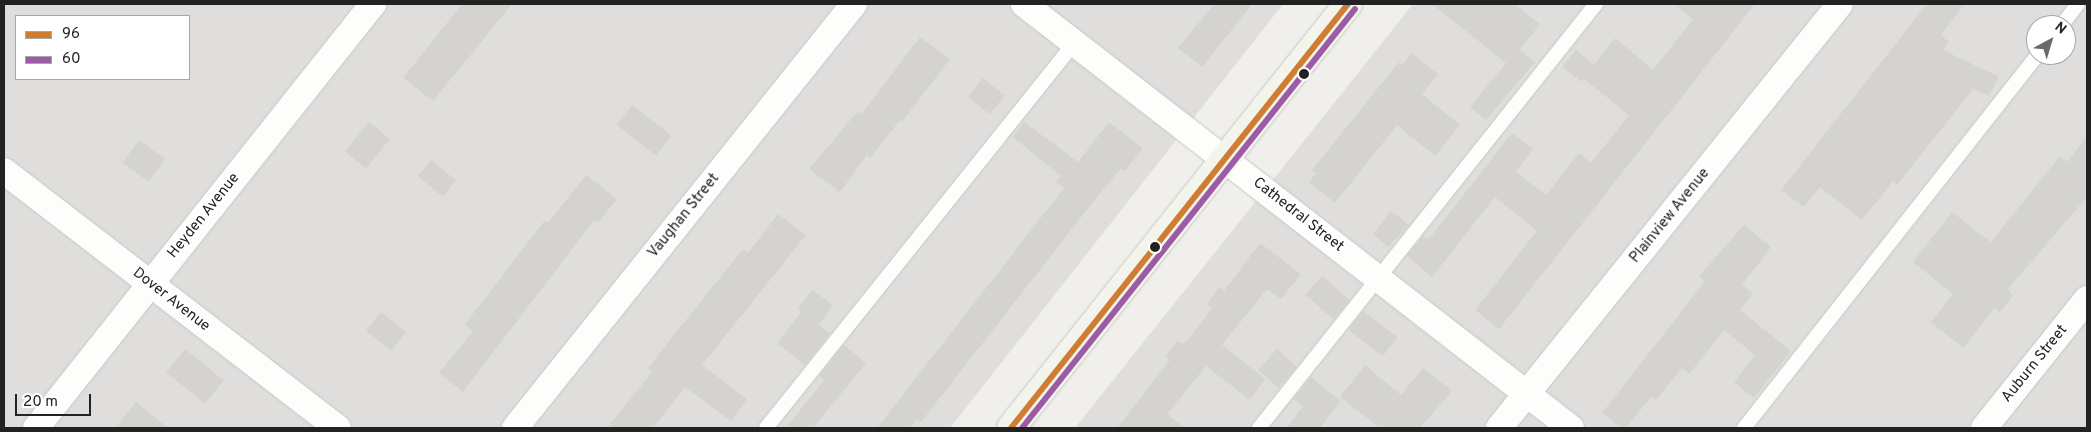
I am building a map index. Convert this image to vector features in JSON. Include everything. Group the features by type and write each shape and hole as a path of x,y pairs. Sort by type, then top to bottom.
{"street":[{"name":"Heyden Avenue","path":"36,428 373,4"},
{"name":"Vaughan Street","path":"515,428 854,4"},
{"name":"Cathedral Street","path":"1024,4 1571,428"},
{"path":"1010,428 1348,4"},
{"name":"Plainview Avenue","path":"1499,428 1840,4"},
{"name":"Dover Avenue","path":"4,171 338,428"},
{"name":"Auburn Street","path":"1984,428 2087,299"}],"lane":[{"path":"1259,428 1596,4"},
{"path":"2070,15 2078,4"},
{"path":"766,428 1074,43"},
{"path":"1744,428 2030,65"}],"shaded area":[{"path":"4,4 1283,4 950,428 4,428"},
{"path":"1413,4 2087,4 2087,428 1075,428"}],"building":[{"path":"462,4 512,4 433,101 403,78"},
{"path":"1214,4 1252,4 1202,67 1178,48"},
{"path":"1432,4 1515,4 1540,24 1520,50 1535,62 1486,120 1470,107 1506,63"},
{"path":"1674,4 1755,4 1499,329 1475,310 1537,231 1495,197 1432,277 1407,256 1423,236 1429,239 1512,133 1533,149 1516,172 1546,195 1579,153 1591,163 1629,115 1584,79 1582,82 1562,67 1576,50 1594,65 1615,38 1653,70 1693,19"},
{"path":"1927,4 1965,4 1941,35 1949,42 1943,50 1999,77 1989,96 1973,89 1897,185 1893,181 1862,220 1820,187 1804,207 1781,190"},
{"path":"920,37 950,59 902,122 900,120 870,158 867,155 840,192 809,169 858,111 862,114"},
{"path":"1412,53 1438,74 1422,94 1460,125 1435,156 1397,125 1335,203 1309,182 1316,173 1312,170 1399,62 1402,65"},
{"path":"983,78 1005,96 990,114 968,97"},
{"path":"632,105 671,136 656,155 617,125"},
{"path":"369,122 390,139 366,169 345,152"},
{"path":"1024,122 1078,162 1109,122 1143,148 1125,171 1121,168 1089,207 921,422 917,419 909,428 877,428 1064,188 1056,182 1061,176 1013,137"},
{"path":"2087,136 2087,197 2008,289 2013,296 2000,312 1995,307 1963,348 1931,322 1953,294 1913,262 1952,212 1991,242 2060,156 2067,162"},
{"path":"139,140 165,159 148,181 123,163"},
{"path":"431,160 456,180 443,196 418,176"},
{"path":"586,175 617,199 598,223 594,220 463,392 439,373 473,331 465,324 545,220 548,223"},
{"path":"1391,211 1409,225 1388,247 1373,234"},
{"path":"778,214 806,235 702,365 747,399 731,421 685,387 653,428 607,428 652,372 648,368 665,346 743,249 748,253"},
{"path":"1744,225 1771,247 1742,285 1753,293 1740,310 1791,351 1754,398 1734,382 1755,355 1724,330 1689,374 1682,368 1656,400 1651,397 1626,428 1621,428 1602,413 1703,284 1704,280 1699,276"},
{"path":"1260,243 1301,274 1281,299 1267,289 1222,345 1265,379 1250,400 1206,366 1167,414 1185,428 1117,428 1170,360 1166,356 1177,341 1182,344 1188,340 1212,308 1207,304 1220,287 1224,291"},
{"path":"1322,276 1350,300 1334,319 1306,295"},
{"path":"812,290 833,305 819,325 830,334 805,365 777,343 801,312 798,309"},
{"path":"1363,311 1397,337 1383,356 1349,330"},
{"path":"381,312 406,332 391,351 366,331"},
{"path":"844,345 866,363 813,428 786,428 824,380 819,376"},
{"path":"185,349 224,380 205,404 166,372"},
{"path":"1277,349 1297,367 1278,388 1258,370"},
{"path":"1365,365 1401,395 1423,368 1452,391 1420,428 1380,428 1340,397"},
{"path":"1311,377 1341,401 1320,428 1287,428 1303,406 1294,399"},
{"path":"136,402 168,428 115,428"}],"transit line":[{"name":"96","path":"1011,428 1348,4"},
{"name":"60","path":"1022,428 1355,9"}]}
